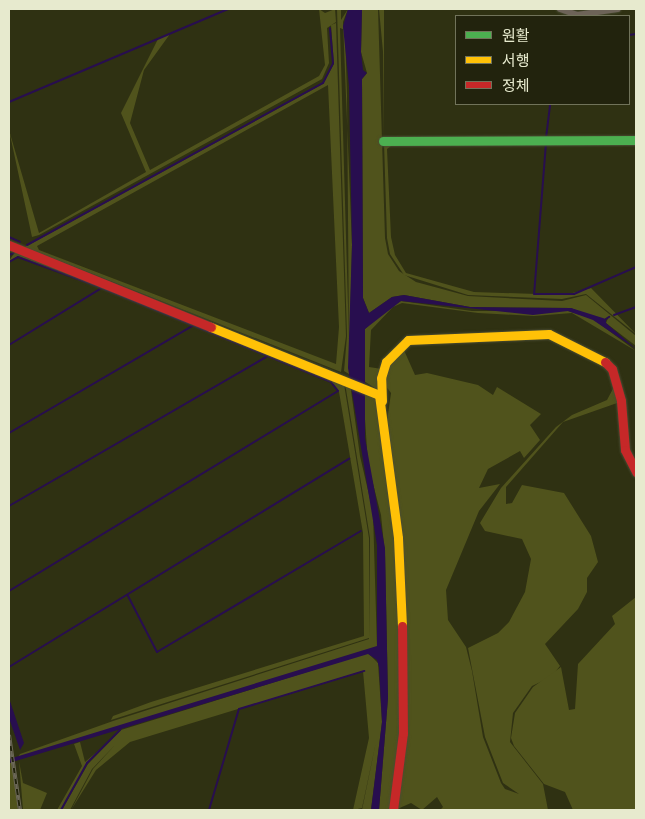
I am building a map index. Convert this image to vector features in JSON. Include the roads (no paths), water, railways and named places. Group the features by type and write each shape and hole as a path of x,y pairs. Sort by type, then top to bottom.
{"main road":[{"path":"383,141 636,140"},
{"path":"11,248 345,379 379,395 382,402"},
{"path":"393,810 403,733 402,630 398,538 382,402 381,378 386,362 408,340 502,333 549,334 599,356 612,369 621,401 625,450 636,472"}],"street":[{"path":"560,9 577,15 618,9"}],"waterway":[{"path":"9,102 228,9"},
{"path":"27,245 323,83 333,63 330,28"},
{"path":"630,35 636,34"},
{"path":"546,138 550,105"},
{"path":"546,143 534,294 574,294 636,267"},
{"path":"9,237 20,242"},
{"path":"9,255 14,253"},
{"path":"9,262 18,257 97,286 331,382 338,391 9,591"},
{"path":"9,345 100,289"},
{"path":"614,315 636,307"},
{"path":"9,433 192,326"},
{"path":"9,506 266,357"},
{"path":"9,667 349,459"},
{"path":"128,596 157,652 361,531"},
{"path":"209,810 239,709 364,671"},
{"path":"61,810 87,763 120,730"}],"railway":[{"path":"9,735 20,810"}]}
